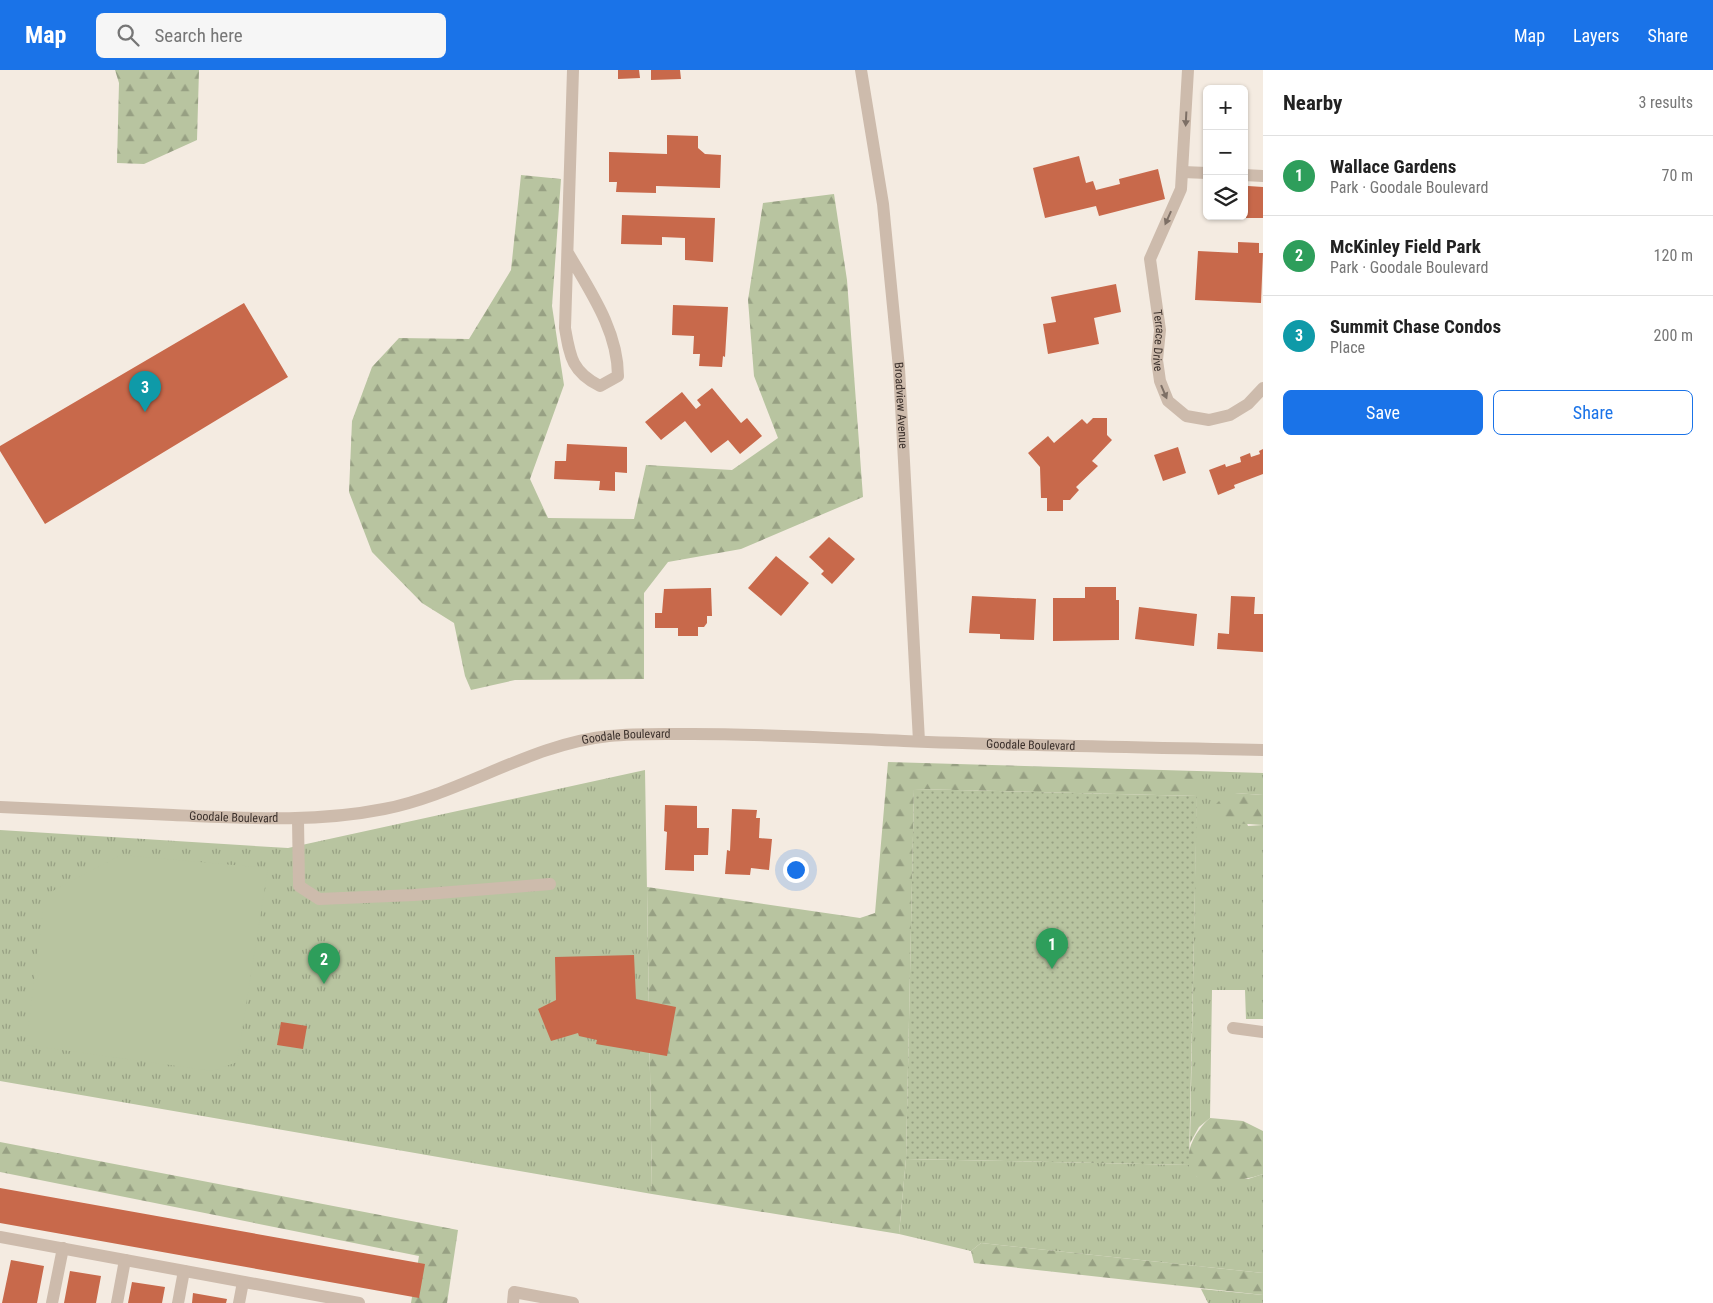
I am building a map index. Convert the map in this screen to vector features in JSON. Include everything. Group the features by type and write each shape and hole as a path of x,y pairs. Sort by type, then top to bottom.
{"street":[{"path":"568,253 592,292 610,333 618,359 618,376 600,386 584,378 570,358 565,328 574,70"},
{"name":"Broadview Avenue","path":"861,70 883,204 899,368 920,741"},
{"name":"Terrace Drive","path":"1188,70 1181,189 1150,259 1160,330 1157,360 1160,381 1168,402 1186,416 1209,420 1230,415 1248,404 1263,388"},
{"path":"1183,172 1203,173"},
{"path":"1248,175 1263,176"},
{"name":"Goodale Boulevard","path":"0,807 298,819 386,808 445,792 536,755 606,736 741,734 920,741 1263,750"},
{"path":"298,819 299,886 319,899 414,895 550,884"},
{"path":"1233,1028 1263,1032"},
{"path":"0,1237 243,1282 305,1298 359,1303"},
{"path":"52,1303 63,1248"},
{"path":"117,1303 125,1260"},
{"path":"178,1303 184,1271"},
{"path":"239,1303 243,1282"},
{"path":"513,1303 514,1292 573,1303"}],"green space":[{"path":"115,70 199,70 197,140 144,164 117,163 119,83"},
{"path":"521,175 561,179 552,306 564,385 530,479 548,518 634,519 646,465 732,470 778,438 754,376 748,300 763,203 834,194 847,280 863,497 741,549 668,562 644,593 644,679 515,680 471,690 465,676 454,623 422,603 372,552 349,492 352,421 372,367 399,338 469,339 511,270"},
{"path":"888,762 1197,771 1197,796 914,789 906,1159 899,1234 652,1194 647,887 860,918 875,913"},
{"path":"645,770 652,1194 0,1081 0,830 288,848"},
{"path":"1197,771 1263,773 1263,795 1235,793 1248,826 1263,825 1263,1019 1246,1019 1245,990 1212,990 1210,1118 1199,1127 1190,1143"},
{"path":"914,789 1197,796 1189,1165 906,1159"},
{"path":"1235,793 1263,795 1263,825 1218,822 1214,817 1213,807 1224,796"},
{"path":"121,855 268,868 237,1062 213,1071 26,1045 45,895"},
{"path":"1210,1118 1243,1121 1263,1131 1263,1174 1226,1182 1205,1181 1196,1176 1190,1169 1188,1161 1189,1151 1197,1133"},
{"path":"0,1142 458,1230 447,1303 411,1303 419,1256 0,1172"},
{"path":"906,1159 1189,1165 1197,1177 1248,1179 1263,1174 1263,1273 981,1243 971,1251 899,1234"},
{"path":"981,1243 1263,1273 1263,1295 974,1263 971,1251"},
{"path":"1201,1289 1263,1295 1263,1303 1208,1303"}],"building":[{"path":"618,70 639,70 640,78 618,79"},
{"path":"651,70 680,70 681,79 651,80"},
{"path":"667,135 698,136 698,148 705,154 721,155 720,188 656,186 656,193 616,192 617,182 609,182 609,152 667,154"},
{"path":"1079,156 1086,183 1093,181 1096,190 1120,184 1119,179 1158,169 1165,199 1099,216 1096,206 1045,218 1033,168"},
{"path":"1248,186 1263,187 1263,218 1248,218"},
{"path":"622,215 715,218 713,262 685,260 685,238 662,237 662,245 621,244"},
{"path":"1238,242 1259,243 1259,253 1263,253 1261,303 1195,300 1198,251 1238,253"},
{"path":"1116,284 1121,312 1094,318 1099,344 1048,354 1043,324 1056,322 1051,297"},
{"path":"244,303 288,377 45,524 0,451 0,446"},
{"path":"673,305 728,307 725,357 723,356 722,367 699,366 700,354 693,354 694,336 672,335"},
{"path":"712,388 741,423 747,418 762,436 740,454 728,440 711,453 685,421 661,440 645,422 682,392 696,409 701,405 697,400"},
{"path":"1093,418 1107,418 1107,435 1112,440 1092,461 1098,466 1076,487 1079,490 1070,500 1063,500 1063,511 1047,511 1047,498 1041,498 1040,467 1028,453 1048,436 1054,443 1082,419 1087,424"},
{"path":"567,444 627,447 627,473 615,472 615,491 599,490 600,481 554,479 555,461 566,461"},
{"path":"1178,447 1186,473 1163,481 1154,455"},
{"path":"1263,449 1263,474 1234,485 1235,488 1218,495 1209,470 1225,464 1226,467 1241,462 1240,457 1250,453 1251,457 1260,454 1259,451"},
{"path":"829,537 855,559 832,584 821,574 824,571 809,557"},
{"path":"776,556 809,583 781,616 748,588"},
{"path":"1085,587 1116,587 1116,600 1119,600 1119,640 1053,641 1053,598 1085,598"},
{"path":"711,588 712,616 707,616 707,623 704,627 698,627 698,636 678,636 678,628 655,628 655,613 662,613 664,589"},
{"path":"972,596 1036,599 1034,640 1000,639 1000,634 969,633"},
{"path":"1231,596 1255,597 1254,614 1263,614 1263,652 1217,649 1218,633 1229,634"},
{"path":"1139,607 1197,614 1194,646 1135,639"},
{"path":"665,805 697,806 697,828 709,828 708,855 694,855 694,871 665,870 667,832 664,831"},
{"path":"732,809 757,810 756,818 760,818 759,838 772,839 769,870 751,868 750,875 725,874 727,850 730,851"},
{"path":"634,955 636,999 676,1007 667,1056 596,1044 597,1040 579,1036 578,1033 551,1041 538,1009 556,1000 555,957"},
{"path":"281,1022 307,1026 303,1049 277,1045"},
{"path":"0,1188 425,1264 419,1298 0,1223"},
{"path":"11,1260 44,1266 37,1303 2,1303"},
{"path":"70,1271 101,1276 96,1303 64,1303"},
{"path":"132,1282 165,1287 162,1303 128,1303"},
{"path":"193,1293 227,1299 226,1303 192,1303"}],"place":[{"name":"Summit Chase Condos","path":"145,412"},
{"name":"Wallace Gardens","path":"1052,969"},
{"name":"McKinley Field Park","path":"324,984"}]}
